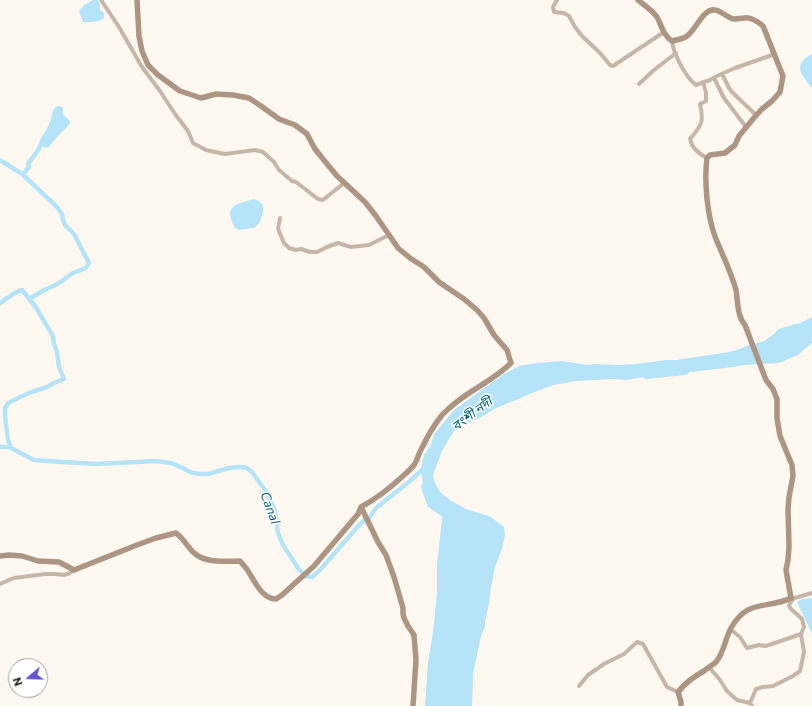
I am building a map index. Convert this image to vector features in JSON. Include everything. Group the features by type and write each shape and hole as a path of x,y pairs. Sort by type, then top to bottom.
{"street":[{"path":"101,0 119,26 142,67 188,131 193,143 206,150 225,154 255,150 263,152 274,162 279,170 318,200 323,200 344,183"},
{"path":"0,584 14,578 45,574 64,575 137,544 176,533 200,558 207,560 240,561 268,598 276,599 314,566 358,514 361,507 384,492 413,467 429,433 443,414 462,397 504,370 511,363 507,350 494,336 484,318 477,310 439,282 424,267 398,248 365,202 337,176 315,149 307,134 295,125 280,119 249,98 216,94 201,98 180,91 158,75 148,65 142,51 139,36 137,0"},
{"path":"557,0 553,7 554,12 564,12 569,16 582,36 610,65 613,66 664,32"},
{"path":"638,0 657,18 664,32 672,41 672,46 687,75 696,85 775,54"},
{"path":"672,41 685,37 709,10 714,10 735,19 746,17 751,18 763,26 784,76 780,92 756,115 739,136 735,145 725,153 710,155 707,158"},
{"path":"638,84 676,54"},
{"path":"722,74 732,92 756,115"},
{"path":"714,78 724,98 746,127"},
{"path":"703,82 706,93 706,101 700,104 702,122 690,140 693,148 707,158"},
{"path":"707,158 706,178 710,223 725,258 736,290 739,313 766,380 773,389 777,399 777,418 780,436 792,465 793,476 788,509 789,546 786,570 793,598 789,606 790,609 802,619 804,627 801,634 804,652 800,671 773,686 756,689 751,704 737,700 727,691 709,667"},
{"path":"280,218 278,229 284,242 289,248 296,250 302,249 310,252 317,252 338,243 351,247 369,245 390,235"},
{"path":"361,507 386,555 403,608 402,614 414,635 416,660 413,706"},
{"path":"0,556 9,554 38,560 59,562 74,570"},
{"path":"678,692 689,680 716,662 730,629 741,614 758,606 772,604 812,593"},
{"path":"730,629 740,637 748,648 759,644 765,646 769,645 801,634"},
{"path":"579,686 588,675 604,664 624,654 637,642 643,644 667,687 678,692 681,706"}],"water":[{"path":"93,0 98,0 100,10 104,13 104,18 94,22 83,22 79,11 84,5"},
{"path":"812,54 812,88 802,74 800,66 806,58"},
{"path":"57,106 63,108 63,114 70,121 70,124 49,147 46,148 42,146 38,148 39,142 50,122 53,110"},
{"path":"254,199 263,205 263,212 260,222 254,228 239,230 235,228 230,215 231,210 236,205"},
{"path":"812,317 812,343 798,355 779,363 744,365 692,372 661,373 627,380 612,379 576,381 554,385 496,408 454,431 442,451 433,475 434,481 440,492 450,500 466,509 489,516 495,520 504,527 505,535 502,549 495,567 485,627 481,636 473,674 472,706 425,706 428,662 437,592 437,564 443,511 437,508 428,495 423,484 421,473 422,463 424,455 431,445 434,434 455,409 504,374 519,366 563,361 587,365 636,364 729,352 764,341 778,329 800,323"},
{"path":"812,598 812,634 797,602 802,599"}],"waterway":[{"path":"22,174 29,167 28,164 42,144"},
{"path":"0,160 22,174 56,206 62,214 65,225 74,234 89,263 86,268 73,273 56,285 29,299"},
{"name":"Canal","path":"0,303 22,290 35,306 53,336 59,367 64,379 8,403 5,408 5,416 8,440 11,448 34,460 97,464 156,461 171,463 190,472 199,474 208,474 229,468 247,468 252,472 267,493 275,511 278,533 283,545 305,576 312,577 319,571 361,523 369,518 376,508 424,468"},
{"name":"বংশী নদী","path":"647,375 685,371"},
{"name":"Canal","path":"0,447 11,448"},
{"name":"বংশী নদী","path":"425,487 431,504 451,518"}]}
